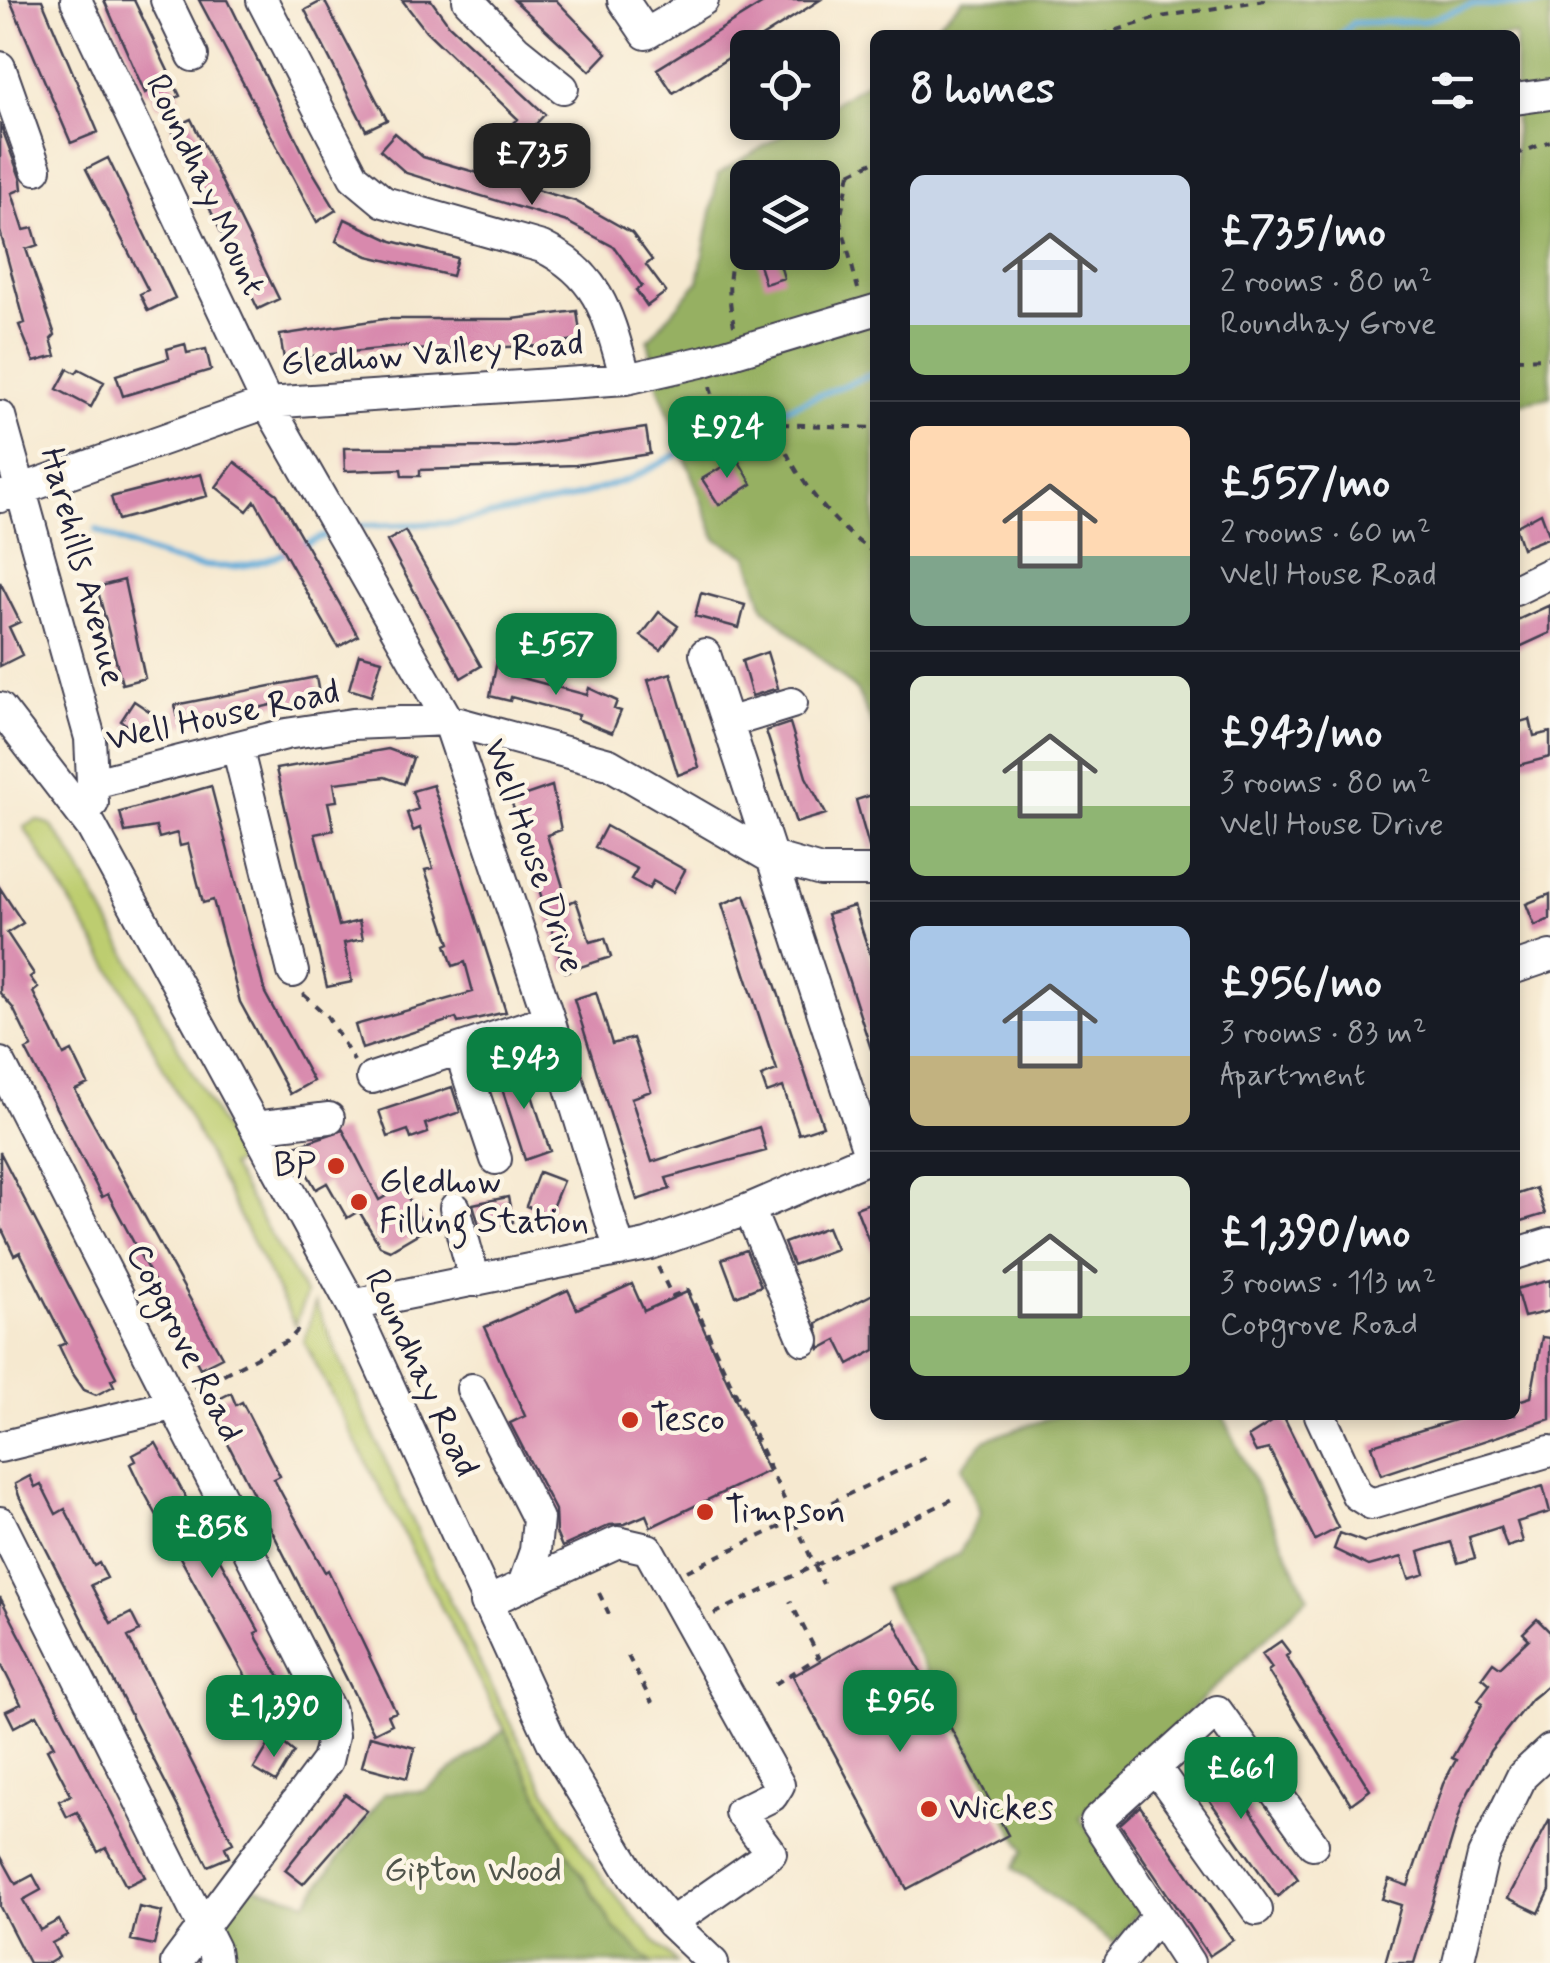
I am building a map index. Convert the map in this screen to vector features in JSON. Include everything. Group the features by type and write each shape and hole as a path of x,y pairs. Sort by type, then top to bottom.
{"street":[{"name":"Roundhay Mount","path":"76,0 267,403"},
{"path":"166,0 193,56"},
{"path":"262,0 361,184 384,202 542,247 564,257 584,274 602,303 626,379"},
{"path":"468,0 516,50 562,88"},
{"path":"623,0 646,34 703,0"},
{"path":"0,67 36,168"},
{"path":"1520,98 1550,94"},
{"name":"Gledhow Valley Road","path":"12,491 267,403 626,379 705,362 870,311"},
{"name":"Well House Drive","path":"267,403 448,720 549,1019 633,1248"},
{"name":"Harehills Avenue","path":"0,416 12,491 90,738 94,784 91,826"},
{"path":"1520,588 1550,573"},
{"path":"704,654 730,722 768,856 870,1147"},
{"path":"730,722 792,703"},
{"name":"Roundhay Road","path":"0,708 91,826 352,1306 552,1744 609,1842 671,1923 713,1963"},
{"name":"Well House Road","path":"94,784 237,747 352,724 448,720 608,764 768,856 821,871 870,871"},
{"path":"54,776 90,738"},
{"path":"237,747 292,972"},
{"path":"1520,966 1550,956"},
{"path":"372,1078 549,1019"},
{"path":"458,1049 496,1159"},
{"name":"Copgrove Road","path":"0,1063 184,1397 330,1711 332,1736 327,1761 176,1963"},
{"path":"254,1127 329,1118"},
{"path":"352,1306 633,1248 749,1209 870,1157"},
{"path":"455,1208 475,1280"},
{"path":"749,1209 804,1340"},
{"path":"1520,1252 1550,1243"},
{"path":"472,1389 538,1519 535,1551 523,1584"},
{"path":"0,1448 184,1397"},
{"path":"1322,1420 1357,1495 1371,1504 1550,1451"},
{"path":"0,1522 216,1963"},
{"path":"486,1603 618,1542 648,1549 667,1580 779,1785 772,1796 740,1812 771,1853 671,1923"},
{"path":"1188,1963 1096,1821 1217,1711 1313,1844"},
{"path":"1458,1963 1483,1856 1522,1776 1550,1750"},
{"path":"1155,1767 1258,1910"},
{"path":"1120,1963 1157,1916"}],"path":[{"path":"1118,30 1160,17 1265,0"},
{"path":"1520,153 1550,141"},
{"path":"840,178 870,164"},
{"path":"850,174 840,218 870,311"},
{"path":"730,270 729,292 740,350"},
{"path":"1520,360 1550,358"},
{"path":"705,362 717,416 714,433 729,462"},
{"path":"717,416 732,422 870,428"},
{"path":"776,422 781,450 852,539 870,550"},
{"path":"292,972 301,993 327,1016 356,1065 372,1078"},
{"path":"633,1248 672,1296 688,1290 823,1584"},
{"path":"184,1397 289,1340 298,1330"},
{"path":"667,1580 927,1457"},
{"path":"692,1624 954,1499"},
{"path":"599,1593 609,1614"},
{"path":"775,1684 820,1658 790,1601"},
{"path":"628,1656 652,1703"}],"green space":[{"path":"963,0 1550,0 1550,397 1520,403 1520,30 930,30"},
{"path":"870,80 870,719 857,691 764,608 748,556 716,539 659,389 648,340 698,282 718,174 730,167 730,270 840,270 840,160 741,160 774,140 840,140 840,99"},
{"path":"37,820 50,824 68,848 226,1134 237,1162 230,1166 306,1295 295,1325 122,987 24,827"},
{"path":"315,1303 436,1573 542,1783 615,1895 677,1963 652,1963 614,1928 567,1851 304,1341"},
{"path":"1044,1420 1225,1420 1308,1597 1080,1818 1141,1909 1114,1943 1013,1868 1024,1851 883,1589 959,1554 980,1513 962,1466 986,1439"},
{"name":"Gipton Wood","path":"505,1730 567,1851 614,1928 652,1963 216,1963 202,1929 238,1882 307,1902 385,1793 425,1791"}],"building":[{"path":"10,0 42,0 98,132 71,143"},
{"path":"104,0 134,0 180,96 158,106 151,90 145,93"},
{"path":"199,0 228,0 311,169 336,210 317,222"},
{"path":"324,0 387,120 366,130 305,10"},
{"path":"402,0 431,0 449,25 545,114 525,136 512,125 518,119 426,31"},
{"path":"514,0 556,0 607,53 590,71"},
{"path":"768,0 820,0 773,30 730,30 730,57 673,93 657,69"},
{"path":"191,119 279,299 258,309 171,128"},
{"path":"0,123 21,180 22,189 12,193 24,230 33,228 38,245 26,249 55,335 51,339 56,356 34,362 19,325 25,323 0,231"},
{"path":"395,133 423,157 575,201 632,233 652,260 646,265 666,292 647,306 636,290 642,286 614,247 567,222 406,173 380,150"},
{"path":"108,158 175,298 148,311 140,294 148,290 86,169"},
{"path":"345,219 392,241 457,258 452,276 368,256 336,241"},
{"path":"761,270 782,270 784,278 765,284"},
{"path":"577,311 581,339 537,346 409,350 409,346 284,359 280,335 384,319 513,319"},
{"path":"185,344 187,353 206,349 211,370 123,396 116,375 169,358 167,349"},
{"path":"68,369 76,373 79,369 104,382 91,407 57,389"},
{"path":"646,428 650,454 576,465 420,470 420,476 402,476 401,469 345,471 344,448 515,447"},
{"path":"737,458 752,484 719,505 702,479"},
{"path":"235,462 277,494 358,636 338,647 255,501 247,511 216,487"},
{"path":"201,474 207,496 118,520 111,497"},
{"path":"1541,513 1550,537 1522,548 1520,524"},
{"path":"405,531 481,666 461,678 387,541"},
{"path":"124,580 145,678 122,684 97,587"},
{"path":"0,582 20,622 9,627 22,655 0,666"},
{"path":"701,593 745,605 739,628 695,616"},
{"path":"1550,605 1550,633 1520,647 1520,619"},
{"path":"659,612 678,626 661,650 641,636"},
{"path":"767,652 778,688 752,696 742,661"},
{"path":"359,654 382,660 371,696 349,689"},
{"path":"497,661 518,666 515,676 587,695 589,688 617,701 614,709 621,711 612,733 577,719 579,715 511,697 510,701 490,696"},
{"path":"671,673 699,767 678,775 648,680"},
{"path":"316,677 320,700 285,707 284,702 180,726 175,705"},
{"path":"134,701 164,721 152,741 121,721"},
{"path":"1530,719 1534,736 1550,732 1550,757 1520,765 1520,722"},
{"path":"790,723 806,777 826,814 796,823 766,731"},
{"path":"388,749 413,758 404,784 385,777 334,783 337,801 328,802 334,830 315,834 339,926 359,921 363,939 344,943 352,982 327,987 276,769"},
{"path":"433,785 506,1012 458,1023 456,1018 362,1049 355,1025 473,992 465,962 453,966 446,945 450,943 425,870 433,868 420,828 413,831 407,813 418,809 412,791"},
{"path":"211,786 265,993 313,1081 290,1094 240,1002 213,900 203,903 188,844 180,846 177,833 159,838 156,827 125,832 120,812"},
{"path":"552,786 561,830 547,835 568,903 576,900 590,942 605,938 611,957 565,972 511,800"},
{"path":"870,796 870,850 856,800"},
{"path":"606,826 685,870 673,892 653,881 649,889 631,879 637,869 595,847"},
{"path":"0,888 23,923 7,933 34,974 30,977 38,988 33,992 64,1055 72,1051 88,1084 75,1090 222,1357 200,1368 108,1194 102,1197 26,1050 32,1047 13,1008 0,993"},
{"path":"1550,894 1550,919 1535,926 1526,904"},
{"path":"745,895 823,1126 799,1134 783,1087 767,1093 761,1076 777,1070 722,904"},
{"path":"854,906 870,954 870,1046 827,914"},
{"path":"596,992 612,1044 633,1038 651,1091 631,1098 652,1162 759,1127 766,1151 666,1178 670,1189 637,1200 574,999"},
{"path":"522,1064 550,1151 525,1160 497,1073"},
{"path":"452,1087 460,1112 425,1124 428,1133 411,1139 408,1130 388,1137 379,1111"},
{"path":"343,1130 379,1200 402,1187 426,1229 390,1250 380,1246 359,1211 347,1218 327,1183 316,1189 292,1147"},
{"path":"0,1152 116,1377 111,1380 114,1386 96,1395 84,1390 71,1371 59,1346 66,1343 20,1252 14,1255 0,1225"},
{"path":"539,1172 563,1181 549,1215 526,1206"},
{"path":"1536,1188 1545,1214 1520,1222 1520,1193"},
{"path":"508,1197 513,1222 480,1228 473,1204"},
{"path":"870,1203 870,1244 856,1208"},
{"path":"827,1227 836,1249 793,1265 784,1243"},
{"path":"746,1250 761,1286 736,1296 722,1259"},
{"path":"1550,1280 1550,1311 1524,1317 1520,1288"},
{"name":"Tesco","path":"632,1284 644,1311 687,1292 768,1471 651,1527 646,1515 625,1524 610,1525 562,1547 556,1533 555,1510 510,1423 525,1416 485,1327 568,1290 577,1309"},
{"path":"870,1296 870,1353 849,1364 837,1340 820,1349 817,1323"},
{"path":"1542,1337 1550,1338 1550,1419 1381,1475 1372,1445 1454,1420 1520,1420 1520,1400 1531,1397"},
{"path":"231,1393 236,1405 242,1402 280,1476 274,1479 325,1572 328,1570 396,1712 388,1715 392,1724 374,1733 214,1416 211,1403"},
{"path":"1275,1420 1285,1420 1338,1528 1315,1540 1269,1449 1256,1452 1248,1437"},
{"path":"156,1443 259,1631 255,1633 290,1694 295,1716 272,1724 139,1483 130,1464 136,1461 133,1455"},
{"path":"30,1476 35,1487 41,1484 56,1514 65,1509 94,1566 99,1563 107,1578 91,1585 111,1623 131,1613 140,1631 128,1637 233,1843 225,1847 229,1857 208,1866 19,1496 15,1484"},
{"path":"1543,1486 1550,1512 1517,1522 1523,1542 1507,1547 1500,1527 1469,1537 1475,1558 1458,1563 1451,1542 1419,1552 1425,1574 1409,1579 1402,1557 1369,1566 1334,1549 1340,1533 1364,1542"},
{"path":"0,1597 145,1877 126,1886 106,1848 98,1852 77,1812 67,1817 59,1801 71,1795 47,1749 54,1746 37,1715 14,1727 6,1711 21,1704 0,1662"},
{"path":"1537,1619 1550,1632 1550,1684 1531,1699 1490,1751 1463,1803 1414,1963 1385,1963 1401,1905 1382,1899 1389,1879 1408,1886 1443,1784 1456,1760 1452,1758 1483,1703 1478,1700 1490,1684 1482,1677 1493,1662 1500,1667 1529,1639 1523,1633"},
{"path":"893,1620 1008,1835 907,1889 793,1676"},
{"path":"1281,1641 1290,1653 1286,1656 1370,1790 1351,1804 1268,1671 1272,1668 1262,1654"},
{"path":"274,1736 294,1752 276,1782 254,1769"},
{"path":"370,1736 415,1748 407,1778 362,1766"},
{"path":"1206,1746 1298,1879 1277,1897 1185,1765"},
{"path":"345,1794 367,1811 303,1884 285,1870"},
{"path":"1140,1806 1233,1940 1209,1956 1120,1824"},
{"path":"1550,1819 1550,1890 1539,1913 1508,1898"},
{"path":"0,1855 16,1884 33,1875 41,1890 23,1900 40,1930 59,1920 67,1935 52,1943 59,1957 49,1963 29,1963 0,1907"},
{"path":"139,1907 162,1912 154,1945 131,1940"}],"waterway":[{"path":"1345,30 1353,23 1423,21 1472,5 1550,4"},
{"path":"360,526 455,523 569,499 632,478 701,442 870,375"},
{"path":"97,530 154,554 216,567 257,563 324,536"}],"place":[{"name":"BP","path":"336,1166"},
{"name":"Gledhow Filling Station","path":"359,1202"},
{"name":"Tesco","path":"630,1420"},
{"name":"Timpson","path":"705,1512"},
{"name":"Wickes","path":"929,1809"}]}
